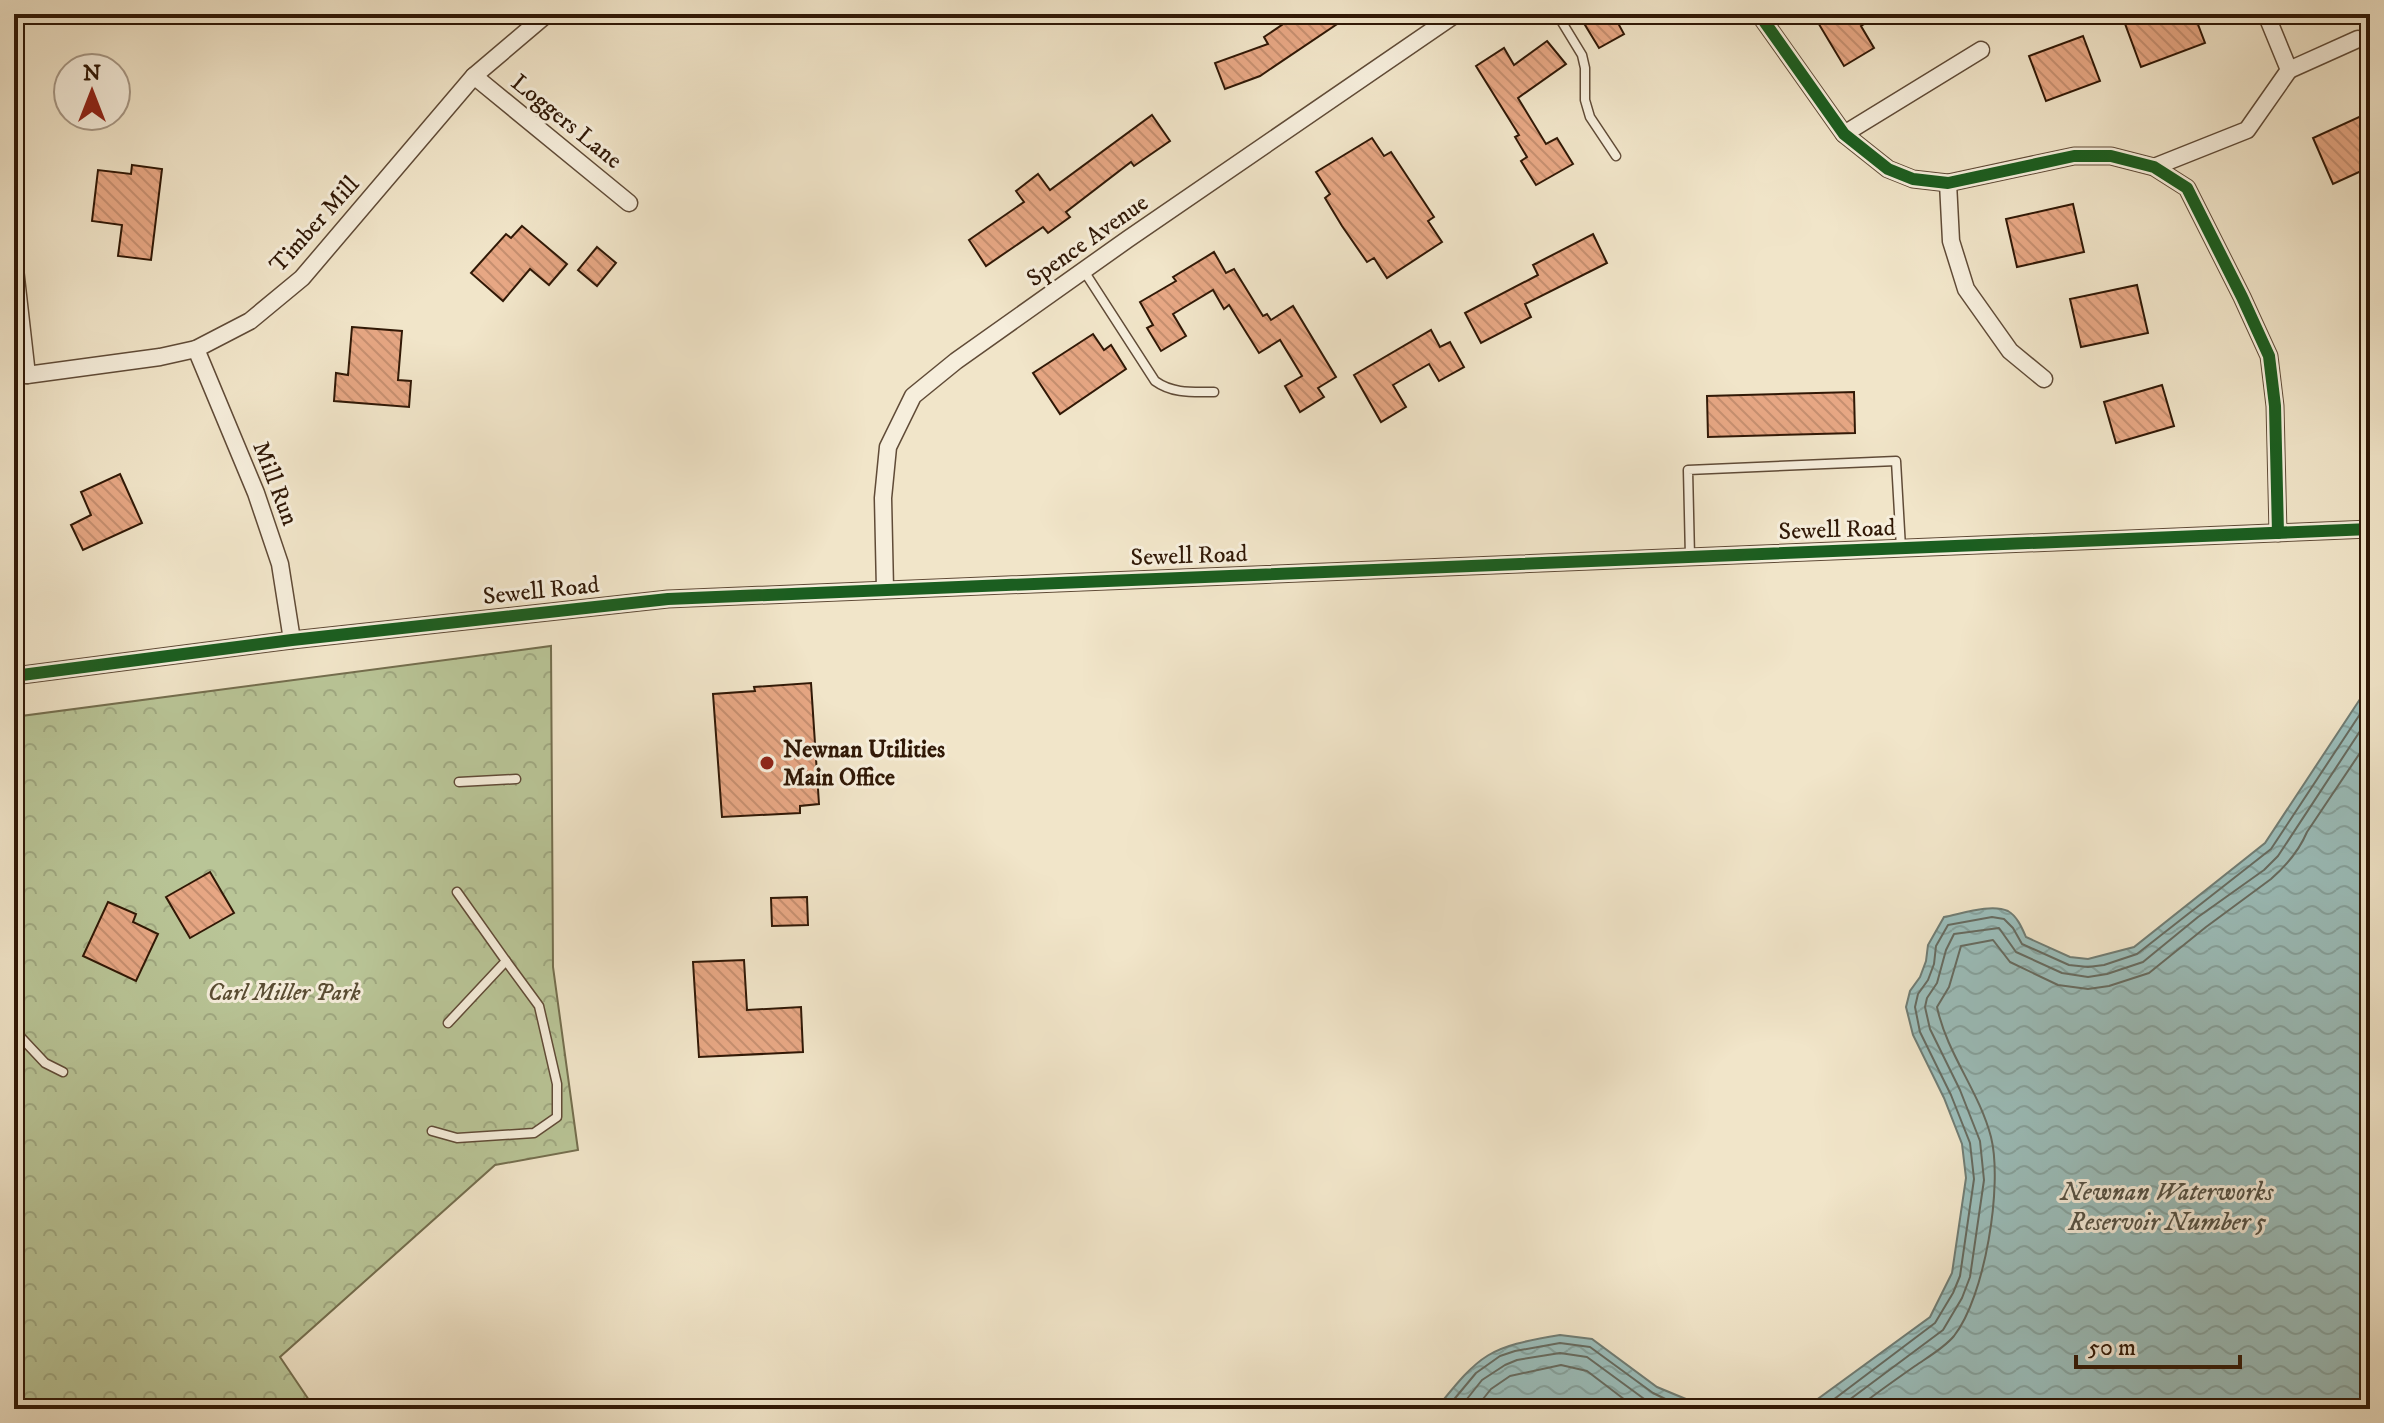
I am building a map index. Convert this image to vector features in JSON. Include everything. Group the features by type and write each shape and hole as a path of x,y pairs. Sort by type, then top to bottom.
{"street":[{"name":"Timber Mill","path":"20,375 160,357 196,349 250,321 302,278 474,76 547,14"},
{"name":"Spence Avenue","path":"885,589 883,498 888,447 913,396 956,361 1456,14"},
{"path":"1759,14 1844,134 1888,169 1913,179 1948,183 2074,156 2111,156 2154,167 2187,188 2269,356 2275,406 2278,533"},
{"path":"2266,14 2289,70"},
{"path":"2154,167 2247,130 2289,70 2358,39"},
{"path":"1844,134 1981,50"},
{"name":"Loggers Lane","path":"474,76 629,203"},
{"path":"1948,183 1951,241 1966,289 2010,351 2044,379"},
{"path":"14,260 20,375"},
{"name":"Mill Run","path":"196,349 256,493 280,564 292,640"},
{"name":"Sewell Road","path":"14,676 292,640 668,599 2370,529"}],"lane":[{"path":"1557,14 1582,55 1585,100 1590,117 1616,156"},
{"path":"1084,271 1155,381 1176,391 1214,392"},
{"path":"1690,557 1688,470 1896,461 1901,548"},
{"path":"459,782 516,779"},
{"path":"432,1131 457,1138 534,1133 557,1117 557,1084 539,1006 457,892"},
{"path":"448,1023 506,961"},
{"path":"14,1030 45,1063 63,1072"}],"green space":[{"name":"Carl Miller Park","path":"551,646 553,967 578,1150 495,1165 280,1357 315,1409 14,1409 14,717"}],"water":[{"name":"Newnan Waterworks Reservoir Number 5","path":"2370,684 2370,1409 1804,1409 1930,1317 1952,1273 1966,1178 1962,1144 1944,1098 1913,1035 1906,1007 1910,991 1926,961 1928,945 1944,917 1985,909 2008,911 2017,919 2026,937 2070,957 2088,959 2134,947 2265,843"},
{"path":"1560,1335 1592,1339 1657,1387 1710,1409 1436,1409 1464,1376 1488,1356 1517,1344"}],"building":[{"path":"1298,14 1352,14 1260,76 1225,89 1215,63 1268,44 1264,37"},
{"path":"1587,14 1613,14 1624,34 1599,48 1585,25 1591,21"},
{"path":"1830,14 1881,14 1861,26 1874,48 1844,66 1817,21"},
{"path":"2142,14 2194,14 2205,43 2141,67 2124,21"},
{"path":"2083,36 2100,81 2046,101 2029,56"},
{"path":"1547,41 1566,64 1518,98 1546,144 1557,138 1573,164 1536,185 1521,161 1527,157 1515,137 1519,135 1476,66 1504,48 1514,65"},
{"path":"2370,112 2370,167 2333,184 2313,138"},
{"path":"1152,115 1170,141 1134,166 1131,162 1066,212 1070,217 1048,233 1043,227 986,266 969,240 1024,202 1016,191 1038,174 1050,190"},
{"path":"1372,138 1384,156 1391,152 1434,217 1428,221 1442,242 1387,278 1374,258 1367,262 1342,226 1325,198 1330,194 1316,172"},
{"path":"132,165 162,169 151,260 118,256 122,225 92,221 98,170 131,174"},
{"path":"2073,204 2084,252 2017,267 2006,219"},
{"path":"522,226 567,264 549,285 530,269 503,301 471,273 506,234 511,238"},
{"path":"1593,234 1607,263 1525,304 1531,317 1481,343 1465,313 1538,275 1533,265"},
{"path":"597,247 616,263 597,286 578,270"},
{"path":"1214,252 1226,273 1234,269 1263,316 1267,314 1271,320 1293,306 1336,377 1318,388 1324,397 1300,412 1285,386 1302,376 1280,340 1259,353 1229,305 1224,309 1213,290 1173,314 1186,336 1161,351 1147,328 1153,325 1140,302 1176,281 1173,277"},
{"path":"2137,285 2148,333 2081,347 2070,299"},
{"path":"352,327 402,331 398,380 411,381 409,407 334,401 336,373 348,375"},
{"path":"1431,330 1440,347 1450,342 1464,367 1439,381 1429,364 1393,385 1406,407 1381,422 1354,375"},
{"path":"1093,334 1104,350 1111,345 1126,369 1060,414 1033,373"},
{"path":"2162,385 2174,426 2116,443 2104,402"},
{"path":"1854,392 1855,433 1708,437 1707,396"},
{"path":"120,474 142,523 83,550 71,525 91,515 81,492"},
{"name":"Newnan Utilities Main Office","path":"811,683 819,804 800,806 800,813 722,817 713,694"},
{"path":"210,872 234,913 190,938 166,897"},
{"path":"807,897 808,925 772,926 771,898"},
{"path":"108,902 136,914 133,922 158,934 136,981 83,956"},
{"path":"744,960 747,1010 801,1007 803,1052 699,1057 693,962"}],"cycle path":[{"path":"1759,14 1844,134 1888,169 1913,179 1948,183 2074,156 2111,156 2154,167 2187,188 2269,356 2275,406 2278,533"},
{"path":"14,676 292,640 668,599 2370,529"}],"place":[{"name":"Newnan Utilities Main Office","path":"767,763"}]}
